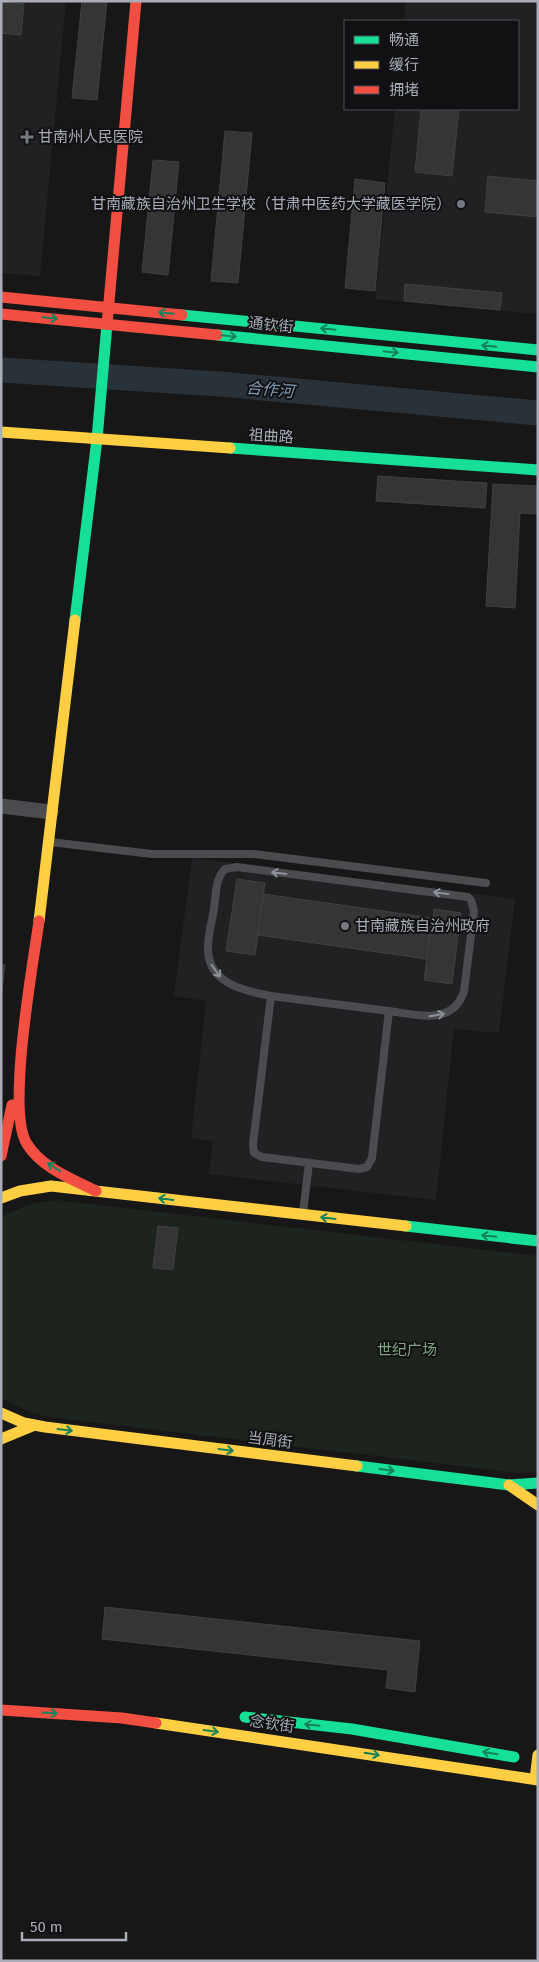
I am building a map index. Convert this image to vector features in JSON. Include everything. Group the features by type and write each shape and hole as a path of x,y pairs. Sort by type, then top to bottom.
{"main road":[{"path":"96,1191 58,1170 33,1153 26,1145 21,1132 18,1090 100,415 136,1"},
{"path":"1,297 538,350"},
{"name":"通钦街","path":"1,314 538,366"},
{"name":"祖曲路","path":"1,432 538,470"},
{"path":"1,1156 9,1114 18,1090"},
{"path":"1,1198 20,1191 51,1186 538,1241"},
{"name":"当周街","path":"1,1413 24,1423 35,1425 509,1485 538,1483"},
{"path":"1,1439 35,1425"},
{"path":"509,1485 538,1505"},
{"name":"念钦街","path":"1,1710 122,1718 536,1779"},
{"name":"念钦街","path":"237,1716 352,1729 538,1759"},
{"path":"536,1779 538,1759"}],"street":[{"path":"1,806 52,812"}],"lane":[{"path":"48,842 152,854 254,854 486,883"},
{"path":"247,868 468,897 471,900 474,911 464,991 458,1003 445,1014 437,1017 389,1011 271,996 244,991 231,985 216,972 209,960 208,947 218,880 225,869 247,868"},
{"path":"271,996 253,1149 258,1156 359,1169 367,1167 370,1163 389,1011"},
{"path":"303,1215 309,1162"}],"shaded area":[{"name":"甘南州人民医院","path":"1,1 66,1 40,276 1,273"},
{"name":"甘南藏族自治州卫生学校（甘肃中医药大学藏医学院）","path":"406,1 538,1 538,314 375,299 395,110 519,110 519,20 404,20"},
{"path":"192,858 515,899 499,1033 454,1029 436,1200 209,1174 213,1141 191,1138 206,1001 174,996"}],"green space":[{"name":"世纪广场","path":"56,1200 538,1256 538,1471 519,1473 49,1417 32,1413 1,1398 1,1217 30,1204"}],"building":[{"path":"82,1 107,1 97,100 72,98"},
{"path":"1,2 24,4 21,35 1,33"},
{"path":"421,110 459,110 452,176 415,172"},
{"path":"225,131 252,133 238,283 211,281"},
{"path":"153,160 179,162 168,275 142,272"},
{"path":"488,176 538,181 538,217 485,212"},
{"path":"355,179 385,183 375,291 345,288"},
{"path":"405,284 502,293 500,310 404,301"},
{"path":"378,476 487,483 485,508 376,501"},
{"path":"493,484 538,486 538,514 520,513 515,608 486,606"},
{"path":"237,879 265,883 255,955 226,951"},
{"name":"甘南藏族自治州政府","path":"263,894 432,918 427,959 258,935"},
{"path":"434,909 461,913 452,984 424,980"},
{"path":"1,965 5,965 1,999"},
{"path":"158,1226 178,1228 173,1270 153,1268"},
{"path":"105,1607 420,1641 415,1692 386,1688 388,1670 102,1639"}],"waterway":[{"name":"合作河","path":"1,370 220,384 538,413"}],"traffic: fast":[{"path":"182,315 538,350"},
{"path":"75,620 97,439 107,324"},
{"path":"217,335 538,367"},
{"path":"230,448 538,470"},
{"path":"406,1226 538,1241"},
{"path":"357,1466 509,1485 538,1483"},
{"path":"245,1717 352,1729 514,1757"}],"traffic: slow":[{"path":"1,432 230,448"},
{"path":"39,921 75,620"},
{"path":"1,1198 20,1191 51,1186 406,1226"},
{"path":"1,1413 24,1423 45,1427 357,1466"},
{"path":"1,1439 35,1425"},
{"path":"509,1485 538,1505"},
{"path":"156,1723 538,1780"},
{"path":"535,1779 538,1755"}],"traffic: jam":[{"path":"107,324 136,1"},
{"path":"1,297 182,315"},
{"path":"1,314 217,335"},
{"path":"39,921 27,1002 20,1071 19,1102 21,1127 27,1144 41,1160 58,1172 96,1191"},
{"path":"1,1156 12,1105"},
{"path":"1,1710 122,1718 156,1723"}],"place":[{"name":"甘南州人民医院","path":"27,137"},
{"name":"甘南藏族自治州卫生学校（甘肃中医药大学藏医学院）","path":"461,204"},
{"name":"甘南藏族自治州政府","path":"345,926"}]}
